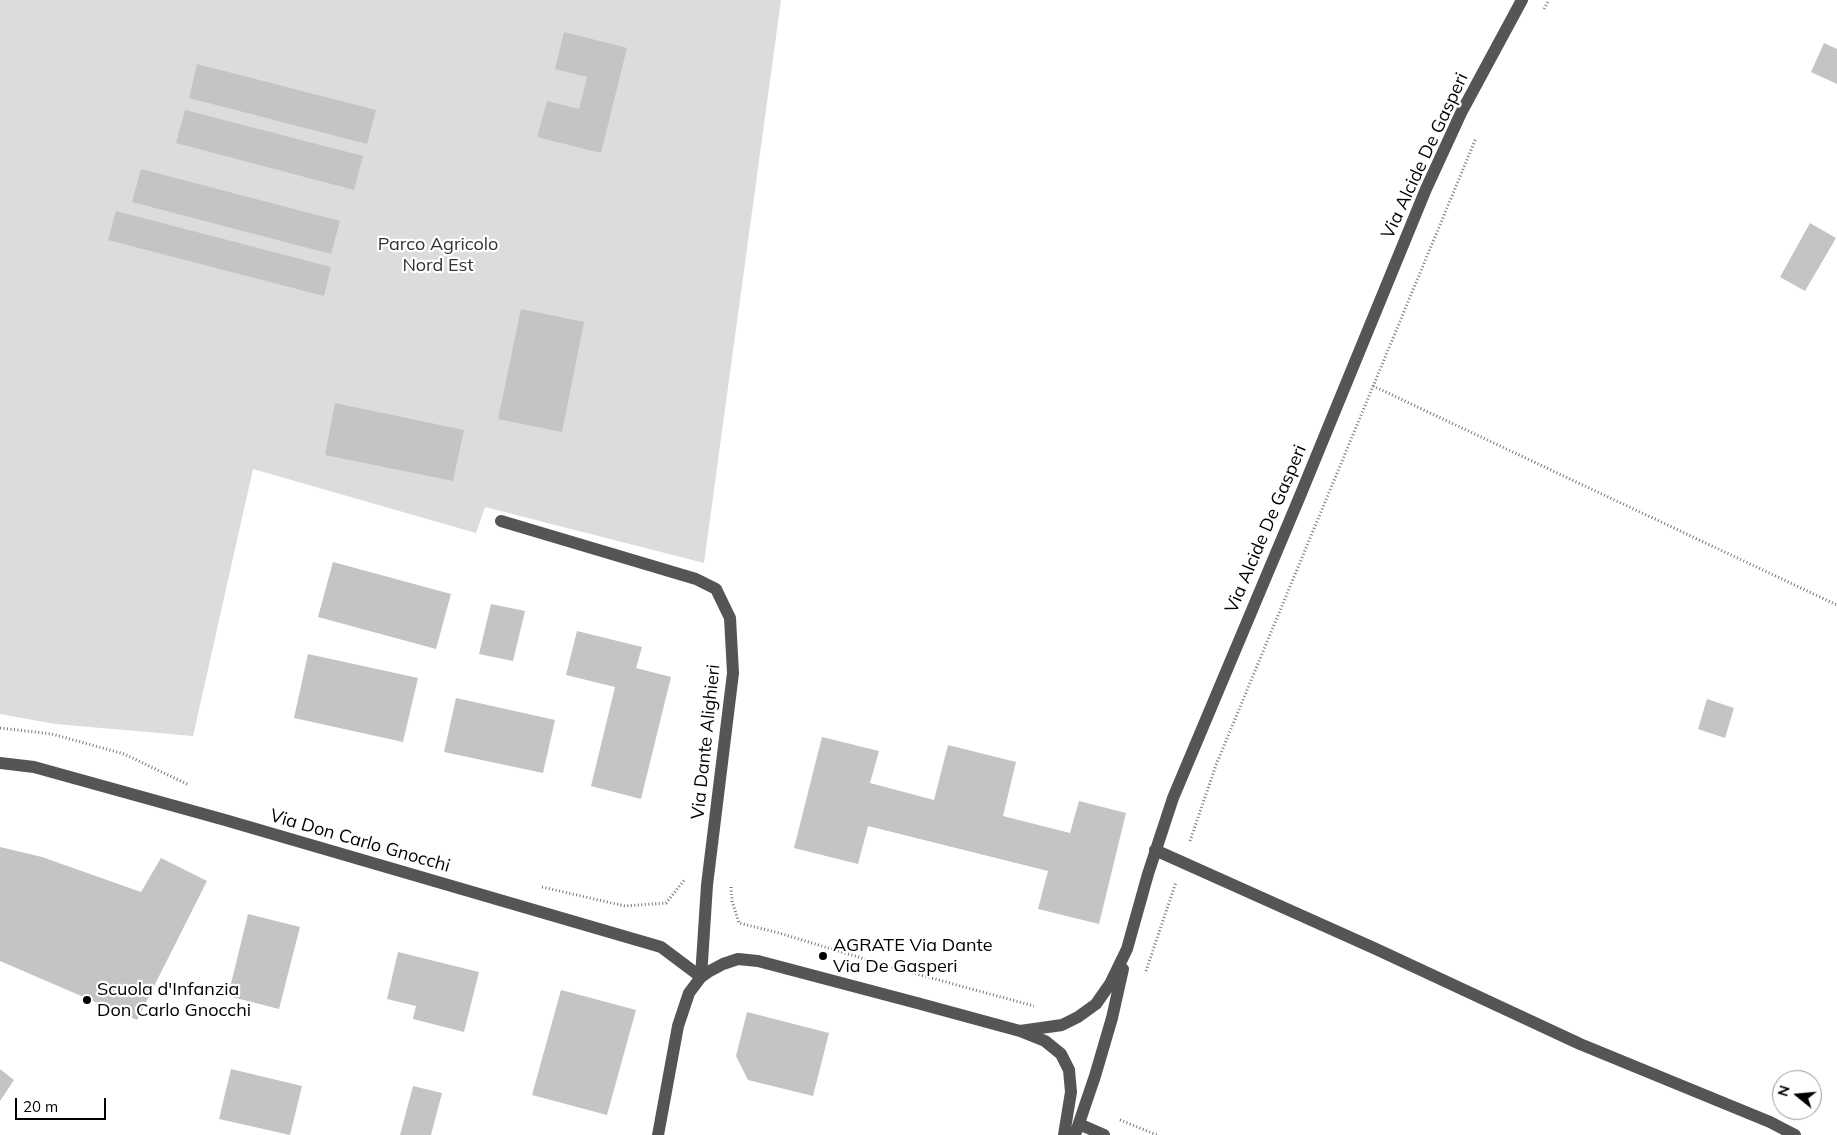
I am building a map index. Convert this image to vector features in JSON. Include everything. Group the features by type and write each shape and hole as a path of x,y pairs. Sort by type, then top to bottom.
{"street":[{"name":"Via Alcide De Gasperi","path":"1020,1031 1062,1025 1087,1012 1103,995 1110,984 1127,949 1155,850 1173,798 1426,189 1462,113 1522,0"},
{"name":"Via Dante Alighieri","path":"501,521 696,579 716,589 730,618 733,673 710,857 701,977"},
{"name":"Via Don Carlo Gnocchi","path":"0,763 34,767 224,820 661,948 701,977"},
{"path":"1155,850 1376,949 1580,1044 1770,1122 1795,1135"},
{"path":"1101,1134 1077,1130 1112,1018 1127,949"},
{"name":"Via Dante Alighieri","path":"658,1135 681,1014 689,993 701,977 716,967 738,959 758,961 1020,1031 1046,1041 1061,1054 1069,1070 1071,1092 1064,1135"}],"path":[{"path":"1540,17 1549,0"},
{"path":"1145,976 1216,765 1478,135"},
{"path":"1373,386 1837,604"},
{"path":"0,728 52,734 124,754 190,786"},
{"path":"541,887 625,906 666,903 685,880 692,854 710,857"},
{"path":"731,884 732,901 739,923 779,933 891,967 1038,1006"},
{"path":"1142,896 1166,912"},
{"path":"1101,1134 1103,1114 1158,1135"}],"green space":[{"name":"Parco Agricolo Nord Est","path":"0,0 781,0 704,563 485,507 476,533 253,469 193,736 55,724 0,714"}],"building":[{"path":"564,32 627,48 601,153 537,137 547,101 579,109 587,77 555,69"},
{"path":"1824,43 1837,49 1837,84 1811,72"},
{"path":"197,64 376,110 367,144 189,98"},
{"path":"185,110 363,156 354,190 176,143"},
{"path":"141,169 340,221 331,254 132,202"},
{"path":"116,211 331,267 324,296 108,240"},
{"path":"1810,223 1836,238 1805,291 1780,277"},
{"path":"521,309 584,322 562,432 498,419"},
{"path":"335,403 464,430 453,481 325,455"},
{"path":"333,562 451,594 436,649 318,617"},
{"path":"491,604 525,611 513,661 479,654"},
{"path":"577,631 642,647 636,668 671,677 641,799 591,786 615,687 566,675"},
{"path":"308,654 418,678 403,742 294,718"},
{"path":"456,698 555,720 543,773 444,752"},
{"path":"1707,699 1734,708 1725,738 1698,729"},
{"path":"822,737 879,751 870,783 934,800 948,745 1016,762 1003,816 1070,833 1079,801 1126,813 1099,924 1038,909 1048,871 868,826 858,864 794,848"},
{"path":"0,847 42,857 141,892 161,858 207,881 137,1020 0,961"},
{"path":"248,914 300,927 279,1009 228,996"},
{"path":"398,952 479,972 464,1032 413,1019 416,1006 387,999"},
{"path":"561,990 636,1010 607,1115 532,1095"},
{"path":"747,1012 829,1033 813,1096 748,1080 736,1056"},
{"path":"0,1069 14,1080 0,1101"},
{"path":"231,1069 302,1086 290,1135 219,1119"},
{"path":"413,1086 442,1093 431,1135 400,1135"}],"place":[{"name":"AGRATE Via Dante Via De Gasperi","path":"823,956"},
{"name":"Scuola d'Infanzia Don Carlo Gnocchi","path":"87,1000"}]}
